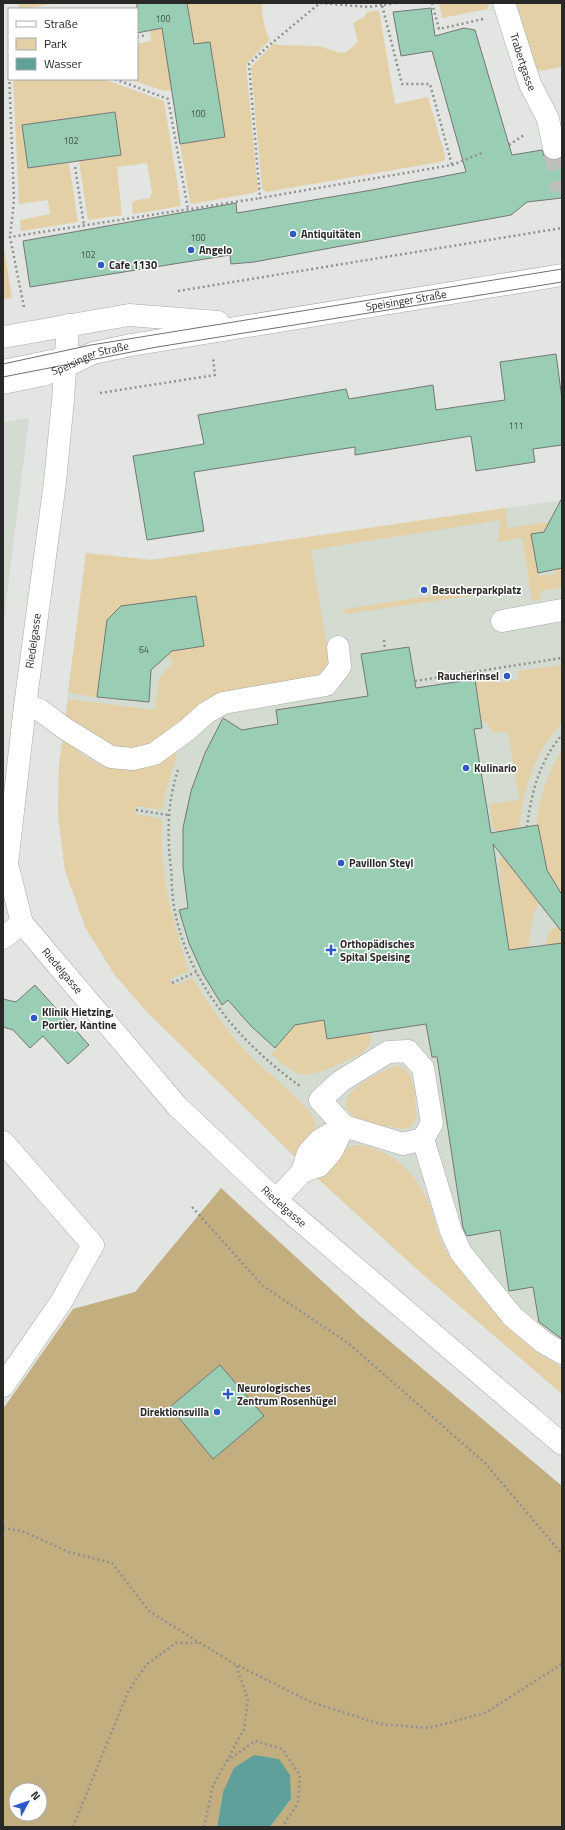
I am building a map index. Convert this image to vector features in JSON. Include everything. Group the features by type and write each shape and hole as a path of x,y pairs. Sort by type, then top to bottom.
{"street":[{"name":"Trabertgasse","path":"506,8 530,84 555,121 554,148"},
{"name":"Speisinger Straße","path":"3,371 66,362 93,353 249,324 562,275"},
{"name":"Speisinger Straße","path":"3,337 129,315 249,324"},
{"name":"Speisinger Straße","path":"3,383 42,375 66,362 91,345 228,323"},
{"name":"Riedelgasse","path":"68,325 55,482 25,706 7,864 22,923 177,1106 276,1200 562,1444"},
{"path":"502,621 562,610"},
{"path":"25,706 40,710 64,728 111,757 133,759 154,754 187,730 206,712 223,704 326,685 340,667 338,647"},
{"path":"3,938 22,923"},
{"path":"423,1139 403,1144 344,1126 320,1100 341,1081 388,1052 408,1051 423,1068 432,1123 423,1139 451,1231 461,1254 513,1317 543,1342 562,1354"},
{"path":"276,1200 302,1172 319,1166 332,1151 344,1126"},
{"path":"3,1142 93,1245 61,1302 3,1386"}],"path":[{"path":"260,198 249,64 267,46 320,3 368,6 396,3"},
{"path":"432,3 439,29 506,8"},
{"path":"382,5 402,84 430,84 452,165"},
{"path":"138,37 147,36"},
{"path":"9,80 14,200 10,237 29,332"},
{"path":"118,80 168,100 188,209"},
{"path":"10,237 260,198 452,165 482,153"},
{"path":"75,167 84,225"},
{"path":"172,292 562,228"},
{"path":"100,392 215,375 211,350"},
{"path":"384,640 385,650"},
{"path":"415,681 562,658"},
{"path":"528,827 530,801 542,766 562,735"},
{"path":"178,768 168,815 168,848 175,912 186,950 196,972 218,1008 246,1040 273,1067 320,1100"},
{"path":"136,810 168,815"},
{"path":"172,983 196,972"},
{"path":"192,1207 263,1286 348,1343 486,1463 562,1554"},
{"path":"3,1528 22,1531 69,1552 112,1563 149,1611 200,1643 235,1664 311,1702 380,1724 429,1728 486,1713 562,1664"},
{"path":"73,1827 128,1692 146,1665 176,1643 200,1643"},
{"path":"204,1827 213,1786 244,1729 248,1700 235,1664"},
{"path":"226,1761 255,1742 282,1749 300,1775 298,1803 282,1827"}],"shaded area":[{"path":"29,418 3,628 3,422"},
{"name":"Orthopädisches Spital Speising","path":"562,500 562,1394 420,1272 317,1178 147,1012 114,974 85,927 65,870 58,816 59,764 86,553 151,560"},
{"name":"Neurologisches Zentrum Rosenhügel","path":"221,1188 361,1317 562,1486 562,1827 270,1827 291,1799 223,1792 217,1827 3,1827 3,1409 73,1309 135,1292"}],"green space":[{"path":"18,3 57,3 29,8 19,8"},
{"path":"187,3 262,3 262,13 266,31 270,40 246,64 258,191 253,193 192,204 190,202 180,144 225,137 210,42 194,44"},
{"path":"439,3 489,3 488,9 442,18"},
{"path":"513,3 562,3 562,67 540,71 535,68"},
{"path":"379,10 395,104 428,97 445,155 445,160 266,192 262,188 251,67 274,43 277,45 319,46 345,53 358,42 353,23 364,17 367,12"},
{"path":"168,27 172,90 164,91 132,80 138,80 138,44 151,41 150,30"},
{"path":"13,80 106,80 164,101 181,206 133,214 132,203 136,200 150,198 152,192 147,163 117,167 122,215 88,220 79,161 121,155 115,112 22,125 28,168 69,163 78,222 21,231 20,220 50,214 48,200 19,204"},
{"path":"3,242 12,298 3,299"},
{"path":"505,508 508,528 562,520 555,525 547,525 544,532 531,534 539,576 556,574 555,569 562,568 562,588 540,591 541,600 532,601 522,538 497,542 501,520 311,550 329,659 324,669 316,676 132,750 110,746 65,718 68,699 155,710 159,678 173,663 166,652 204,646 196,596 121,606 107,620 97,697 68,693 86,553 151,560"},
{"path":"482,588 483,594 345,614 344,609"},
{"path":"562,665 562,723 552,734 537,759 523,800 519,829 497,832 493,829 489,804 519,800 508,732 494,732 490,729 487,722 482,723 475,679 496,676 498,683 519,679 518,671"},
{"path":"63,738 89,759 98,764 105,765 126,763 179,747 164,798 163,808 161,810 137,806 135,814 159,818 162,821 163,860 168,897 189,971 170,979 174,986 192,978 224,1026 246,1052 295,1096 311,1114 315,1121 312,1136 302,1149 294,1156 147,1012 114,974 85,927 65,870 58,816 59,764"},
{"path":"562,750 562,895 547,870 541,850 543,850 538,826 536,826 544,786"},
{"path":"519,854 539,903 530,930 530,958 511,961 500,891 502,890 498,860 500,858"},
{"path":"558,925 562,928 562,958 547,955 546,950 548,934"},
{"path":"324,1020 327,1039 370,1033 371,1039 368,1047 361,1054 330,1068 306,1074 292,1070 271,1054 295,1025"},
{"path":"396,1066 403,1068 407,1072 411,1078 415,1094 417,1117 411,1127 404,1129 375,1125 359,1119 349,1111 346,1103 349,1095 356,1087 377,1074"},
{"path":"361,1145 373,1148 383,1153 411,1174 424,1193 440,1238 450,1257 479,1294 511,1330 534,1350 562,1368 562,1394 420,1272 317,1178 342,1151 350,1146"}],"water":[{"path":"254,1755 279,1759 290,1775 291,1799 270,1827 217,1827 223,1792 234,1768"}],"building":[{"path":"137,3 187,3 194,44 210,42 225,137 180,144 162,28 138,33"},
{"path":"431,8 435,36 464,28 475,30 512,155 542,150 544,156 550,160 562,158 562,198 527,202 511,215 254,262 231,264 230,255 30,287 23,241 236,203 237,213 466,172 432,51 401,56 393,12"},
{"path":"115,112 121,155 28,168 22,125"},
{"path":"556,354 562,399 562,445 533,449 535,462 476,471 471,436 355,455 355,447 194,472 204,531 147,540 133,456 204,444 198,415 346,389 349,399 433,385 436,410 505,400 500,362"},
{"path":"562,498 562,568 538,573 531,534 544,532"},
{"path":"196,596 204,646 172,651 151,670 149,702 97,697 107,620 121,606"},
{"name":"Pavillon Steyl","path":"409,647 416,688 475,679 482,728 474,729 491,833 538,825 547,870 562,895 562,932 493,844 509,950 562,943 562,1339 539,1322 533,1287 509,1291 500,1230 467,1236 463,1228 437,1057 432,1057 426,1024 327,1039 324,1020 295,1025 275,1048 251,1026 228,1000 222,1005 203,974 189,943 179,910 188,908 183,867 183,828 191,791 205,753 223,718 242,730 278,724 276,710 368,696 361,654"},
{"name":"Klinik Hietzing, Portier, Kantine","path":"35,985 89,1045 68,1064 43,1036 30,1048 13,1030 3,1027 3,999 16,1002"},
{"name":"Direktionsvilla","path":"220,1365 264,1416 213,1459 170,1407"}],"tunnel":[{"path":"554,148 562,191"}],"tram line":[{"path":"3,364 91,345 562,269"},
{"path":"3,377 157,347 562,282"}],"place":[{"name":"Antiquitäten","path":"293,234"},
{"name":"Angelo","path":"191,250"},
{"name":"Cafe 1130","path":"101,265"},
{"name":"Besucherparkplatz","path":"424,590"},
{"name":"Raucherinsel","path":"507,676"},
{"name":"Kulinario","path":"466,768"},
{"name":"Pavillon Steyl","path":"341,863"},
{"name":"Orthopädisches Spital Speising","path":"331,950"},
{"name":"Klinik Hietzing, Portier, Kantine","path":"34,1018"},
{"name":"Neurologisches Zentrum Rosenhügel","path":"228,1394"},
{"name":"Direktionsvilla","path":"217,1412"}]}
